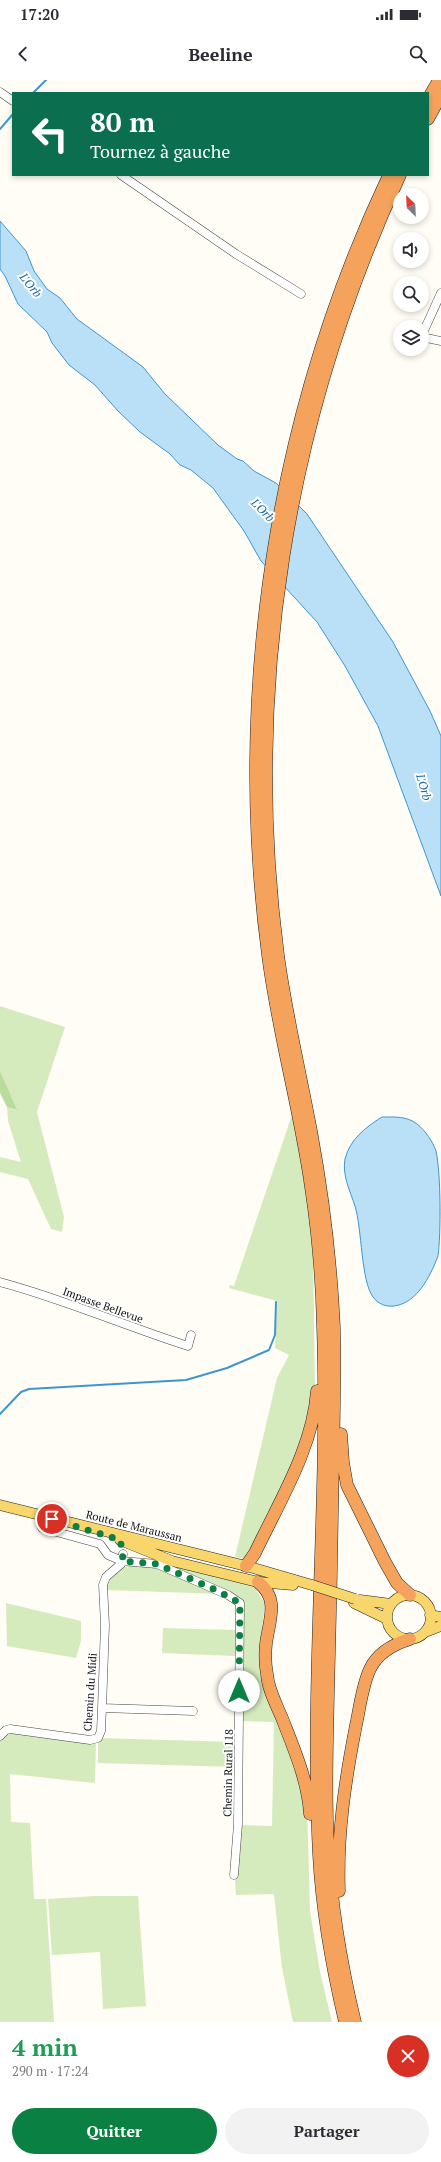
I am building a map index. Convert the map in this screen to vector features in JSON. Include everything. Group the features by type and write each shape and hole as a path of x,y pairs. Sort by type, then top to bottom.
{"highway":[{"path":"429,97 438,80"},
{"path":"429,117 441,95"},
{"path":"355,2022 340,1944 331,1884 326,1778 334,1382 311,1185 275,998 259,865 256,757 270,615 271,567 296,461 313,374 334,310 361,237 389,176"},
{"path":"296,461 335,336 366,252 400,176"},
{"path":"246,1566 256,1553 310,1431 315,1415 317,1398 318,1336 328,1324"},
{"path":"328,1324 340,1341 341,1439 347,1485 391,1573 397,1583 410,1595"},
{"path":"328,1324 316,1770 319,1856 330,1948 345,2022"},
{"path":"258,1582 265,1587 271,1596 273,1608 265,1654 267,1677 302,1771 309,1799 312,1839 319,1856"},
{"path":"340,1944 339,1834 345,1783 364,1688 370,1668 385,1651 396,1643 410,1639"}],"main road":[{"path":"0,1506 38,1515"},
{"name":"Route de Maraussan","path":"38,1515 246,1566 354,1601 387,1619"},
{"name":"Route de Maraussan","path":"38,1515 120,1540 172,1561 258,1582 311,1588"},
{"path":"425,1632 430,1621 430,1615 426,1604 410,1595 403,1596 391,1604 387,1619 389,1626 398,1636 410,1639 441,1626"},
{"name":"Route de Maraussan","path":"354,1601 391,1604"},
{"path":"430,1615 441,1617"}],"street":[{"path":"0,92 12,100"},
{"path":"122,176 236,254 301,294"},
{"path":"429,320 441,293"},
{"path":"429,338 441,341"},
{"name":"Impasse Bellevue","path":"0,1282 38,1292 65,1304 188,1346 191,1335"},
{"path":"42,1528 100,1544 108,1555 123,1557 120,1540"},
{"name":"Chemin du Midi","path":"0,1736 6,1730 10,1729 90,1740 98,1738 101,1731 102,1708 104,1625 103,1585 106,1577 133,1545"},
{"name":"Chemin Rural 118","path":"123,1557 157,1564 221,1592 240,1603 238,1824 234,1875"},
{"path":"102,1708 193,1711"}],"green space":[{"path":"0,1006 65,1027 37,1112 64,1217 62,1232 51,1229 28,1179 0,1172 0,1157 21,1162 8,1121 7,1107 16,1110 0,1071"},
{"path":"0,1071 17,1110 7,1107 0,1093"},
{"path":"293,1112 309,1207 313,1253 315,1389 306,1435 248,1560 235,1557 277,1378 289,1355 275,1348 277,1301 229,1288 230,1285 234,1286"},
{"path":"154,1559 254,1586 265,1604 261,1638 307,1804 310,1911 320,1972 332,2022 293,2022 282,1968 274,1894 236,1895 235,1882 240,1825 272,1826 274,1722 241,1721 244,1607"},
{"path":"131,1565 153,1566 222,1594 106,1590 107,1582 122,1568"},
{"path":"6,1603 81,1621 81,1641 76,1658 7,1646"},
{"path":"163,1628 235,1630 235,1656 162,1653"},
{"path":"9,1731 96,1743 95,1783 10,1774 11,1822 30,1823 34,1899 46,1899 54,2022 0,2022 0,1741 9,1734"},
{"path":"98,1738 236,1742 236,1767 98,1763"},
{"path":"95,1896 138,1896 146,2006 103,2009 100,1952 52,1955 48,1899"}],"water":[{"name":"L'Orb","path":"0,221 26,251 34,271 47,289 60,298 77,319 143,367 165,394 218,445 237,459 243,461 254,471 276,483 307,514 393,642 430,711 441,736 441,896 378,726 345,666 317,622 261,561 244,531 213,488 191,470 180,465 170,454 140,432 118,411 95,385 69,365 52,343 47,332 18,304 5,276 0,269"},
{"path":"382,1117 401,1118 413,1121 426,1133 436,1151 440,1188 439,1246 435,1264 422,1288 409,1300 394,1306 377,1302 369,1289 366,1279 355,1206 347,1183 344,1165 347,1152 359,1134"}],"waterway":[{"path":"34,92 46,80"},
{"path":"0,129 12,115"},
{"path":"0,1414 21,1392 29,1389 186,1380 227,1368 269,1350 275,1335 276,1302"}],"route":[{"path":"52,1519 120,1540 123,1554 122,1561 157,1564 228,1595 240,1603 239,1691"}]}
